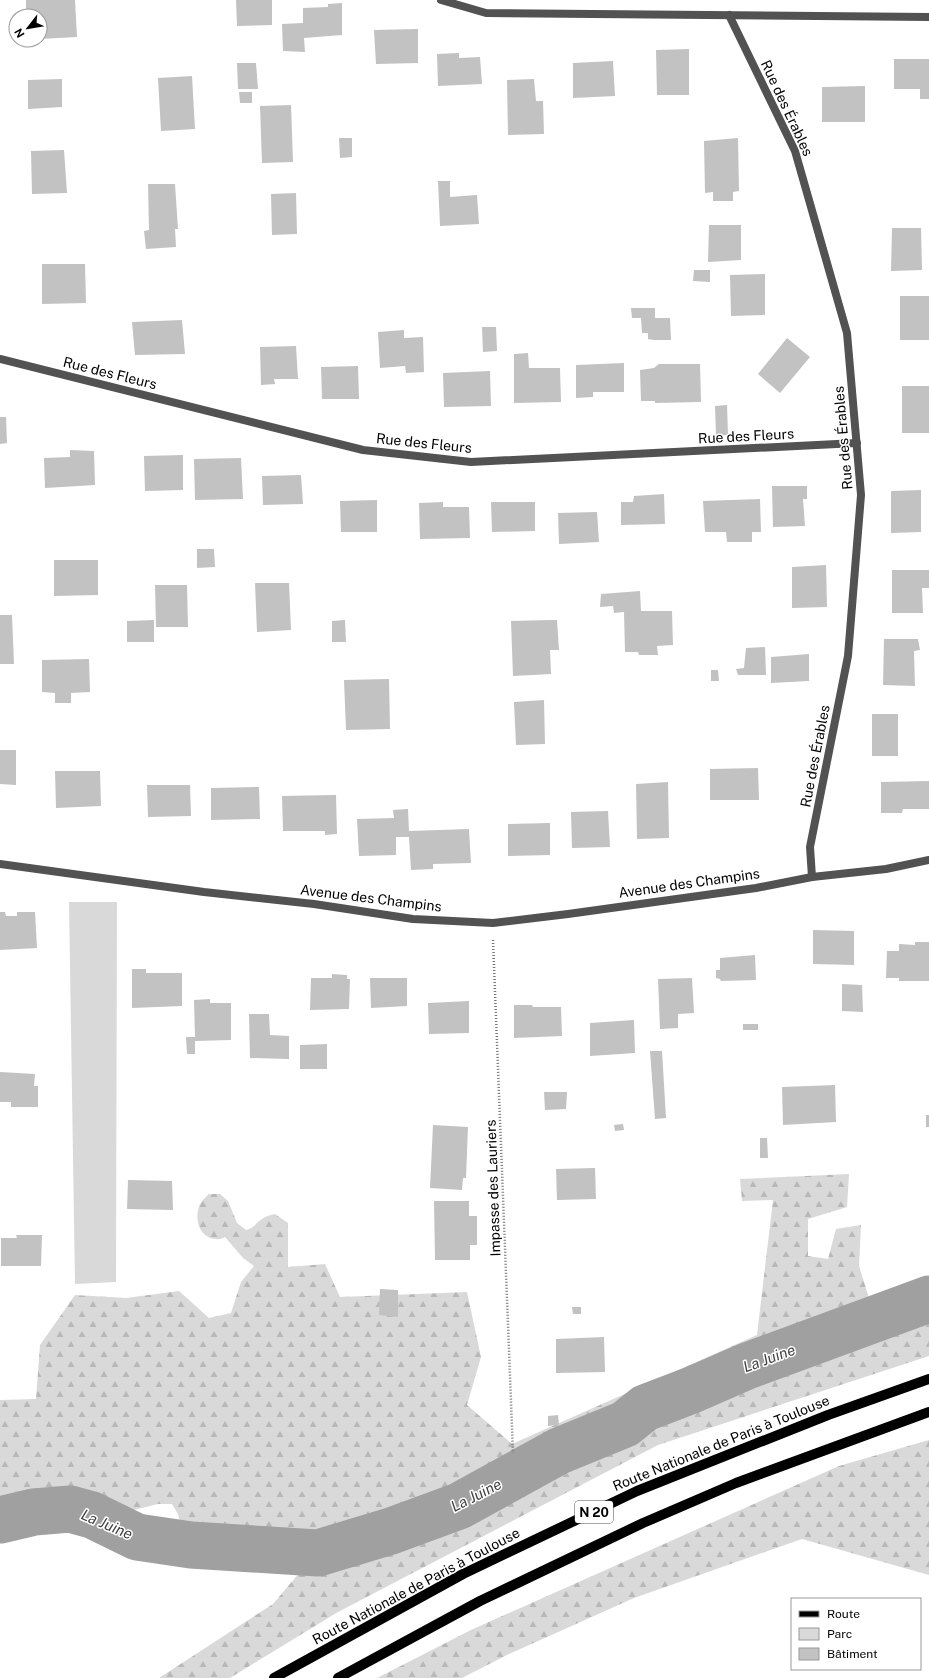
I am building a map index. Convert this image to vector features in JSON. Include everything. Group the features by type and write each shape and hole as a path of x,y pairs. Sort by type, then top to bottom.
{"main road":[{"name":"Route Nationale de Paris à Toulouse","path":"274,1678 462,1574 637,1491 828,1415 929,1379"},
{"name":"N 20","path":"338,1678 480,1601 643,1523 736,1483 929,1412"}],"street":[{"path":"441,0 486,13 929,17"},
{"name":"Rue des Érables","path":"729,15 795,151 847,333 861,495 848,656 810,847 812,877"},
{"name":"Rue des Fleurs","path":"0,359 363,450 471,462 857,443"},
{"name":"Avenue des Champins","path":"0,864 204,892 314,904 413,919 493,923 756,888 812,877 886,869 929,860"}],"path":[{"name":"Impasse des Lauriers","path":"493,923 514,1453"}],"green space":[{"path":"69,902 117,902 116,1282 75,1284"},
{"path":"849,1174 847,1207 808,1219 808,1256 828,1259 836,1229 861,1225 859,1266 869,1298 929,1278 929,1356 658,1445 338,1612 230,1678 159,1678 273,1604 306,1565 261,1542 182,1530 178,1514 172,1504 158,1504 130,1511 95,1511 40,1501 0,1509 0,1400 36,1399 40,1345 75,1295 126,1298 179,1291 209,1318 231,1313 241,1282 254,1266 243,1258 225,1237 221,1239 210,1238 201,1231 197,1215 198,1209 203,1200 209,1194 220,1194 228,1201 237,1223 246,1230 253,1227 265,1217 275,1214 288,1223 288,1267 325,1264 340,1297 467,1292 481,1357 467,1405 512,1444 757,1335 773,1200 742,1201 740,1179"},
{"path":"929,1440 929,1575 802,1539 634,1598 507,1655 462,1678 377,1678 471,1630 839,1466"}],"building":[{"path":"26,0 75,0 77,37 48,39 48,8 26,8"},
{"path":"236,0 272,0 272,25 237,26"},
{"path":"342,3 342,35 304,38 305,52 283,51 282,24 303,23 303,8 328,7 328,4"},
{"path":"418,29 418,63 376,64 374,30"},
{"path":"689,49 689,95 657,95 656,50"},
{"path":"459,53 459,58 480,57 482,84 438,86 437,54"},
{"path":"894,59 929,59 929,99 920,99 920,89 894,89"},
{"path":"613,61 615,96 573,98 573,63"},
{"path":"237,63 256,63 258,89 238,89"},
{"path":"192,76 195,129 161,131 158,78"},
{"path":"62,79 62,107 28,109 28,80"},
{"path":"534,79 536,101 543,101 544,134 508,135 507,80"},
{"path":"865,86 865,122 822,122 822,87"},
{"path":"239,92 252,92 252,103 240,103"},
{"path":"291,105 293,162 262,163 260,106"},
{"path":"339,138 352,138 352,157 340,158"},
{"path":"738,138 739,191 733,192 733,201 713,201 713,192 705,193 704,141"},
{"path":"64,150 67,193 32,194 31,151"},
{"path":"438,181 450,181 450,197 477,195 479,224 440,226"},
{"path":"148,184 175,184 178,229 175,229 176,247 146,249 144,231 149,230"},
{"path":"296,193 297,234 272,235 271,194"},
{"path":"709,225 741,225 741,260 708,262"},
{"path":"892,228 921,228 922,270 891,271"},
{"path":"42,264 85,264 86,303 42,304"},
{"path":"694,270 710,270 710,282 693,281"},
{"path":"765,274 765,315 731,316 730,275"},
{"path":"900,296 929,296 929,340 900,340"},
{"path":"631,308 655,308 655,318 670,318 671,340 648,339 648,333 642,333 641,318 632,318"},
{"path":"182,320 185,354 135,355 132,322"},
{"path":"482,327 496,327 497,351 483,352"},
{"path":"404,330 404,338 423,337 424,372 406,373 405,366 380,368 378,332"},
{"path":"787,338 810,357 780,393 758,374"},
{"path":"296,346 298,379 274,379 275,384 261,385 260,347"},
{"path":"528,353 529,368 560,368 561,402 514,403 514,354"},
{"path":"624,363 624,392 593,392 593,397 576,398 576,365"},
{"path":"659,364 700,364 701,402 655,403 655,401 641,401 640,370 654,368"},
{"path":"358,366 359,399 322,399 321,367"},
{"path":"490,371 491,406 444,407 443,373"},
{"path":"902,386 929,386 929,433 902,433"},
{"path":"727,405 728,435 716,436 715,406"},
{"path":"0,417 6,417 7,443 0,444"},
{"path":"70,450 94,451 95,485 45,488 44,458 70,457"},
{"path":"183,455 183,490 145,491 144,456"},
{"path":"241,458 243,499 195,500 194,459"},
{"path":"301,475 303,504 263,505 262,476"},
{"path":"772,486 807,486 807,499 803,499 805,526 773,527"},
{"path":"921,490 921,532 891,533 891,491"},
{"path":"664,494 665,524 621,525 621,502 633,502 634,496"},
{"path":"760,499 761,532 752,532 752,542 727,542 726,532 705,532 703,501"},
{"path":"377,500 377,532 341,532 340,501"},
{"path":"443,502 443,507 469,507 470,538 420,539 419,503"},
{"path":"491,502 535,502 535,531 492,532"},
{"path":"597,512 599,542 559,544 558,513"},
{"path":"197,549 214,549 215,567 197,568"},
{"path":"54,560 98,560 98,595 54,596"},
{"path":"826,565 827,607 792,608 792,567"},
{"path":"892,570 929,570 929,588 922,588 923,613 892,613"},
{"path":"255,583 289,583 291,630 257,632"},
{"path":"155,585 187,585 188,627 156,627"},
{"path":"640,591 641,611 672,611 673,645 657,646 658,655 639,655 638,652 625,652 624,612 614,613 613,606 600,607 601,594"},
{"path":"0,615 12,615 14,664 0,664"},
{"path":"154,620 154,642 127,642 127,621"},
{"path":"345,620 346,642 332,642 332,621"},
{"path":"557,620 559,650 550,650 551,674 513,676 511,621"},
{"path":"884,639 918,639 920,650 914,651 915,686 883,685"},
{"path":"765,647 766,675 738,675 736,669 744,668 746,648"},
{"path":"809,654 809,681 771,683 771,657"},
{"path":"89,659 90,692 71,693 71,703 55,703 55,693 42,692 42,660"},
{"path":"711,670 718,670 719,681 711,681"},
{"path":"389,679 390,729 346,730 344,680"},
{"path":"544,700 545,744 516,745 514,702"},
{"path":"872,714 898,714 898,756 872,756"},
{"path":"0,750 16,750 16,785 0,784"},
{"path":"758,768 759,800 710,800 710,769"},
{"path":"55,771 100,771 101,806 56,808"},
{"path":"929,781 929,809 903,809 902,813 881,813 881,782"},
{"path":"668,782 669,838 637,839 636,784"},
{"path":"147,785 190,785 191,816 148,817"},
{"path":"259,787 260,819 211,820 211,788"},
{"path":"336,795 337,834 325,835 325,831 283,831 282,796"},
{"path":"408,809 409,831 469,829 471,863 433,864 433,869 411,870 409,837 396,837 396,855 359,856 357,819 394,818 393,810"},
{"path":"608,811 610,847 572,848 571,812"},
{"path":"550,823 550,855 508,856 508,824"},
{"path":"0,912 5,912 6,916 17,916 17,912 35,912 37,948 0,950"},
{"path":"813,930 854,931 854,965 813,964"},
{"path":"915,942 929,942 929,981 899,981 899,978 886,978 887,951 899,951 899,944 915,945"},
{"path":"755,955 756,980 721,981 720,979 716,978 716,970 720,970 720,958"},
{"path":"132,969 146,969 146,973 182,973 182,1006 132,1008"},
{"path":"332,974 347,975 347,979 350,979 349,1009 310,1010 311,978 332,978"},
{"path":"370,978 407,978 407,1006 371,1008"},
{"path":"692,978 694,1013 678,1014 678,1028 660,1029 658,979"},
{"path":"842,984 862,985 863,1012 842,1011"},
{"path":"210,999 210,1003 231,1003 231,1040 195,1041 195,1054 187,1054 186,1037 195,1037 194,1000"},
{"path":"469,1001 469,1033 429,1034 428,1003"},
{"path":"514,1005 561,1007 562,1036 514,1038"},
{"path":"249,1014 269,1014 270,1035 289,1036 289,1059 250,1058"},
{"path":"634,1020 635,1053 590,1056 590,1023"},
{"path":"743,1024 758,1024 758,1030 743,1030"},
{"path":"327,1044 327,1069 300,1069 300,1045"},
{"path":"650,1051 662,1051 666,1118 655,1119"},
{"path":"0,1072 35,1074 34,1086 38,1086 38,1107 11,1107 11,1102 0,1102"},
{"path":"835,1085 836,1122 783,1125 782,1087"},
{"path":"544,1092 567,1092 566,1109 545,1110"},
{"path":"926,1115 929,1115 929,1127 926,1127"},
{"path":"623,1124 624,1130 615,1131 614,1125"},
{"path":"433,1125 468,1127 466,1178 463,1178 462,1190 430,1188"},
{"path":"760,1138 767,1138 768,1158 760,1158"},
{"path":"595,1168 596,1199 557,1200 556,1169"},
{"path":"128,1180 172,1181 173,1210 127,1209"},
{"path":"434,1201 469,1201 469,1216 477,1216 477,1245 470,1245 470,1260 435,1260"},
{"path":"16,1235 42,1235 41,1266 1,1266 1,1238 17,1238"},
{"path":"380,1289 398,1290 398,1317 379,1315"},
{"path":"572,1307 581,1307 581,1314 573,1314"},
{"path":"604,1337 605,1372 556,1373 556,1339"},
{"path":"558,1415 559,1425 548,1426 548,1416"}],"waterway":[{"name":"La Juine","path":"0,1520 34,1512 70,1509 92,1515 137,1537 191,1545 318,1553 391,1531 459,1506 559,1451 625,1424 645,1408 692,1390 747,1366 929,1299"}]}
